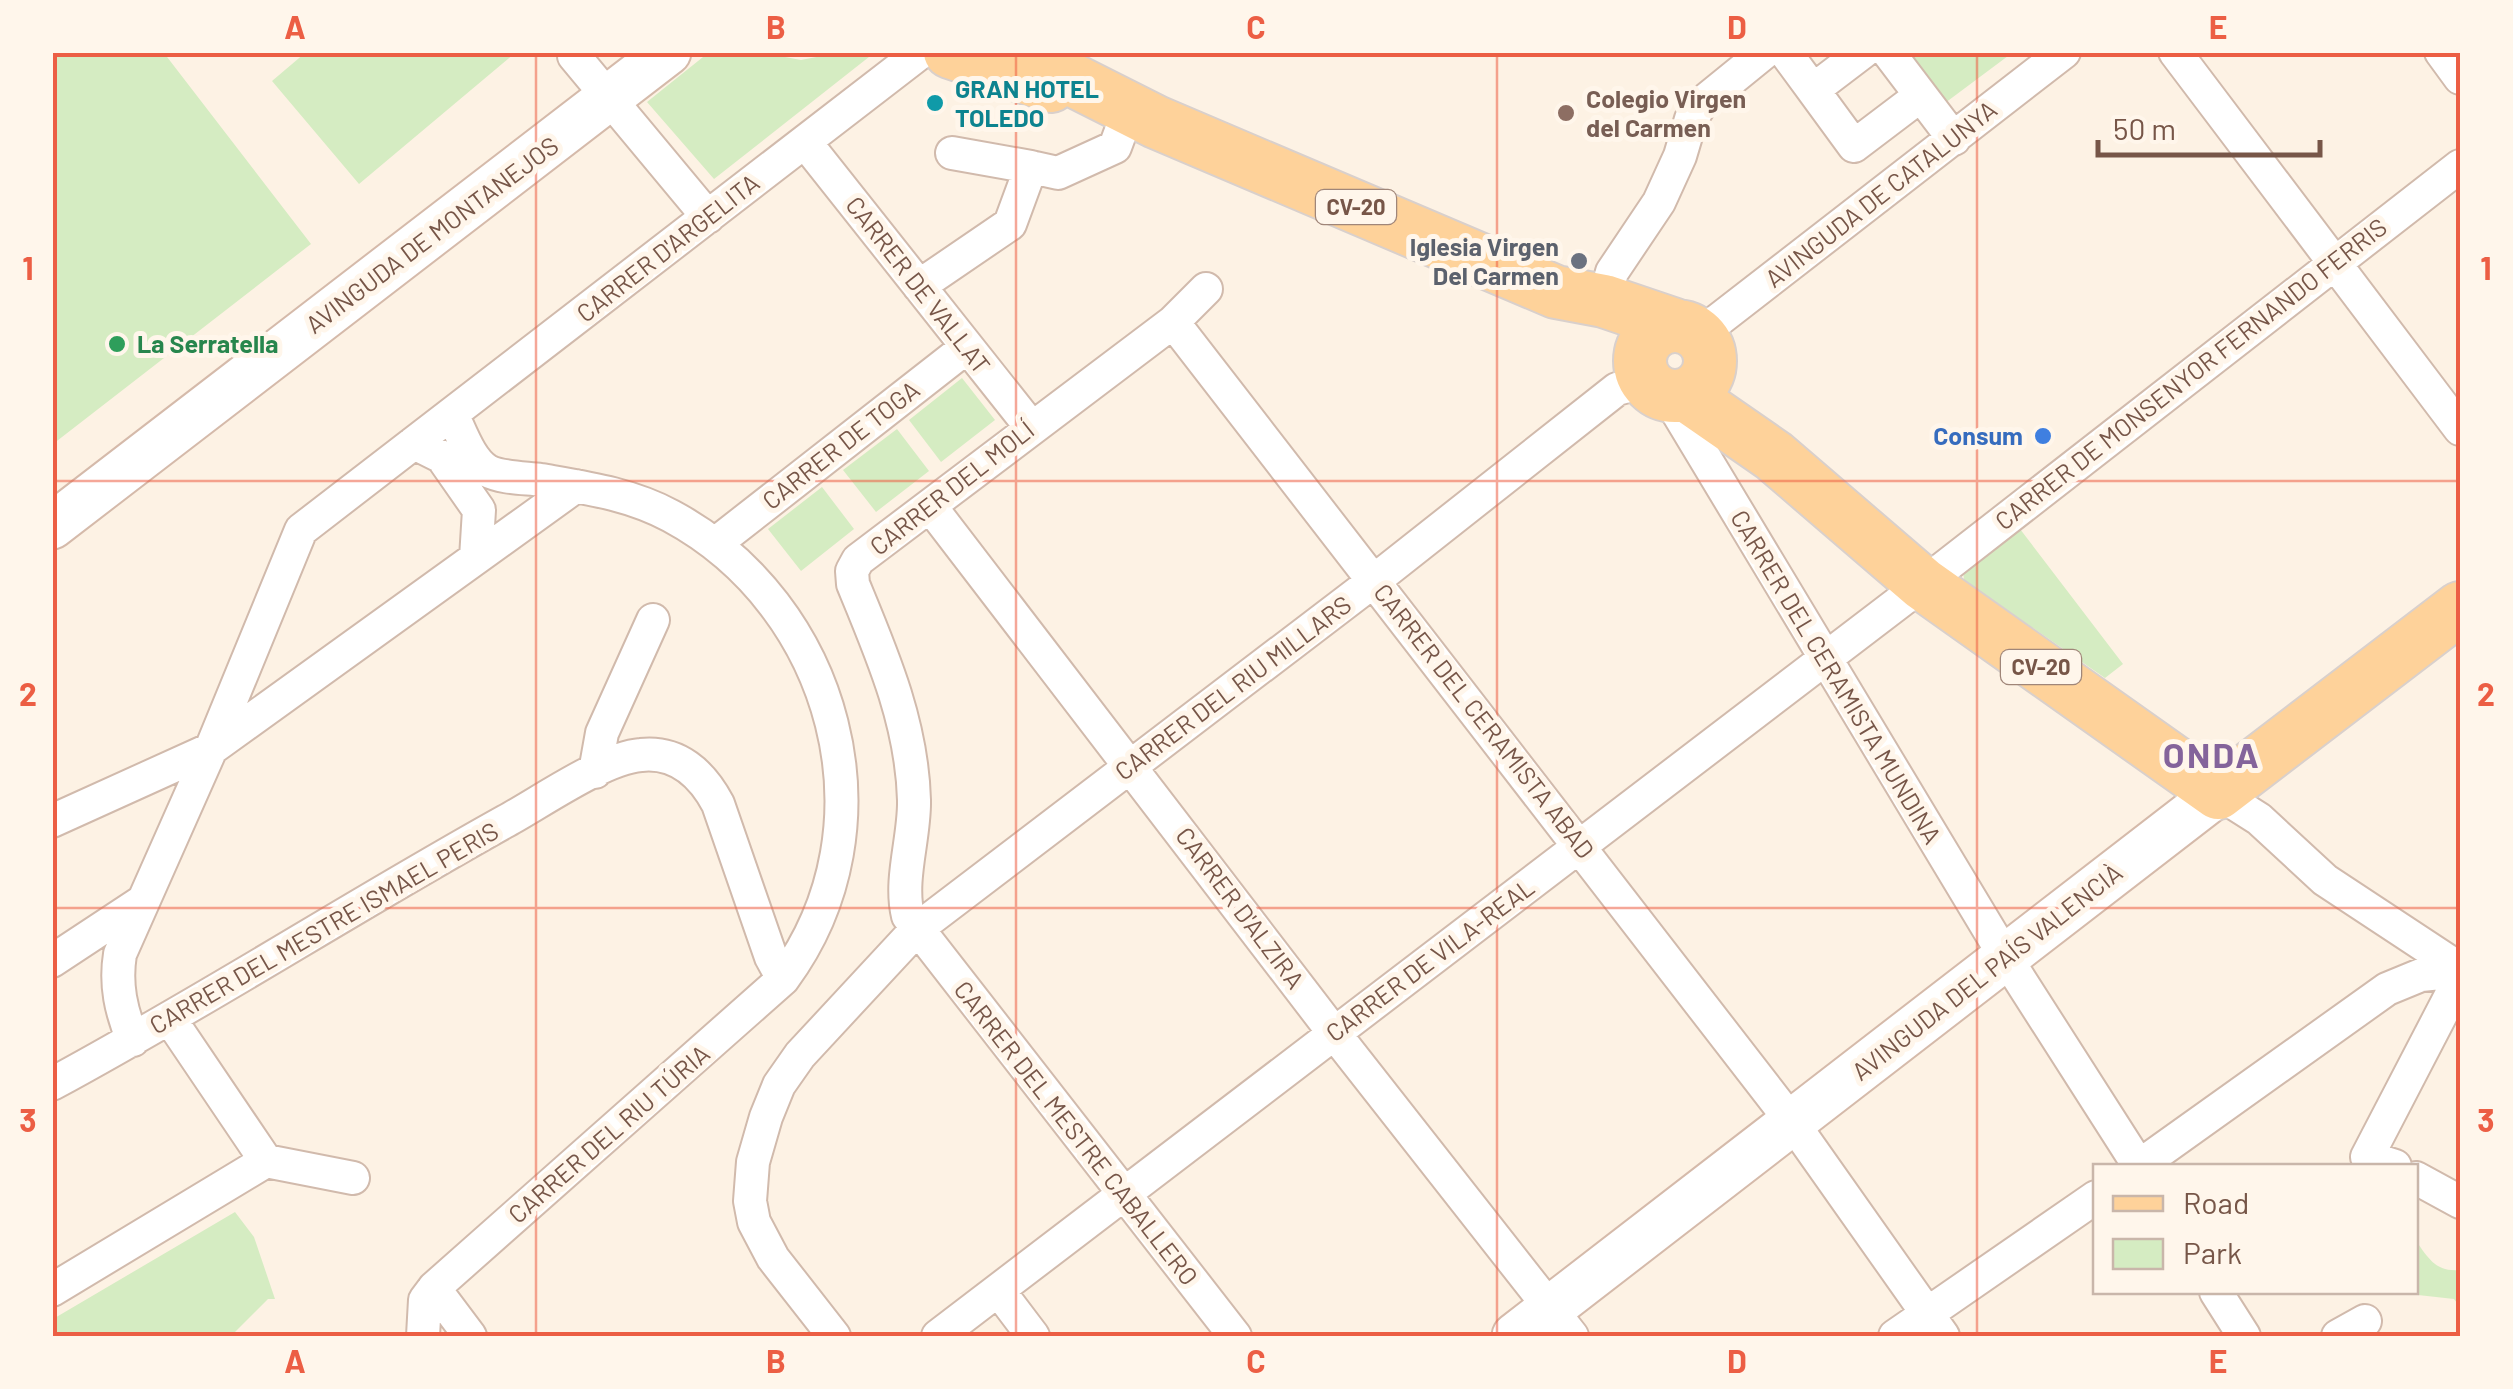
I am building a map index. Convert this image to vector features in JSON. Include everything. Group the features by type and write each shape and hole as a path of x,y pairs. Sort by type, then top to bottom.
{"main road":[{"name":"AVINGUDA DE MONTANEJOS","path":"52,526 668,52"},
{"name":"CV-20","path":"950,52 1142,117 1580,297 1592,325 1674,366 1922,584 2218,793"},
{"name":"CV-20","path":"1016,52 1142,117"},
{"name":"AVINGUDA DEL PAÍS VALENCIÀ","path":"1515,1336 1562,1323 1792,1122 2460,608"}],"street":[{"name":"CARRER D'ARGELITA","path":"134,1040 124,1018 116,974 120,954 211,749 301,530 921,52"},
{"path":"1580,297 1612,272 1660,202 1691,119 1702,104 1765,52"},
{"path":"1785,52 1887,190"},
{"path":"1813,90 1863,52"},
{"path":"1888,52 1954,139"},
{"name":"AVINGUDA DE CATALUNYA","path":"1674,366 1887,190 2064,52"},
{"path":"2175,52 2460,428"},
{"path":"2441,52 2460,78"},
{"path":"574,56 708,216"},
{"path":"1854,146 1920,96"},
{"path":"952,153 1058,173 1115,147 1142,117"},
{"name":"CARRER DE VALLAT","path":"805,142 1031,427"},
{"name":"CARRER DE MONSENYOR FERNANDO FERRIS","path":"1922,584 2460,166"},
{"path":"919,286 1010,224 1031,167"},
{"name":"CARRER DEL MOLÍ","path":"917,929 904,902 914,803 906,736 889,671 853,584 852,571 858,560 1173,322 1206,289"},
{"name":"CARRER DEL CERAMISTA ABAD","path":"1173,322 1792,1122 1935,1325"},
{"name":"CARRER DE TOGA","path":"715,544 967,347"},
{"name":"CARRER DEL RIU MILLARS","path":"834,1336 773,1258 754,1222 750,1190 755,1152 779,1085 800,1055 917,929 1375,580 1617,389 1674,366"},
{"name":"CARRER DEL CERAMISTA MUNDINA","path":"1674,366 1823,658 2006,958 2138,1164"},
{"path":"452,414 469,449 489,471 486,550"},
{"path":"414,443 442,457 479,510 486,550"},
{"name":"CARRER DEL RIU TÚRIA","path":"434,1288 783,979 806,942 824,898 843,811 843,776 827,702 805,653 769,599 715,544 646,504 606,491 489,471"},
{"name":"CARRER D'ARGELITA","path":"211,749 576,486"},
{"name":"CARRER D'ALZIRA","path":"930,506 1562,1323"},
{"name":"CARRER DE VILA-REAL","path":"938,1336 1922,584"},
{"path":"595,772 602,733 653,620"},
{"path":"52,822 211,749"},
{"name":"CARRER DEL MESTRE ISMAEL PERIS","path":"52,1084 170,1019 413,873 629,756 669,756 699,776 718,804 771,958 783,979"},
{"path":"2218,793 2269,827 2326,880 2461,973"},
{"path":"56,948 140,904"},
{"name":"CARRER DEL MESTRE CABALLERO","path":"917,929 1235,1336"},
{"path":"2142,1164 2388,988 2421,975 2461,973"},
{"path":"2387,1164 2367,1158 2461,973"},
{"path":"170,1019 260,1151 353,1178"},
{"path":"52,1290 220,1190 260,1151"},
{"path":"2418,1179 2460,1202"},
{"path":"1895,1336 1935,1325 2093,1199"},
{"path":"424,1336 424,1300 434,1288 470,1336"},
{"path":"998,1291 1033,1336"},
{"path":"2217,1294 2244,1336"}],"green space":[{"name":"La Serratella","path":"53,52 164,53 311,244 53,444"},
{"path":"305,53 515,53 359,184 272,81"},
{"path":"708,53 764,53 801,60 837,53 874,53 714,179 647,102"},
{"path":"1910,53 2012,53 1945,103"},
{"path":"962,378 995,420 941,462 909,420"},
{"path":"897,429 929,471 876,512 843,470"},
{"path":"822,487 854,529 801,571 768,529"},
{"path":"2020,529 2123,664 2105,678 1964,580 1963,570"},
{"path":"235,1212 254,1237 275,1299 268,1299 231,1336 53,1336 53,1319"},
{"path":"2418,1244 2439,1266 2460,1270 2460,1307 2454,1299 2418,1295"}],"place":[{"name":"GRAN HOTEL TOLEDO","path":"935,103"},
{"name":"Colegio Virgen del Carmen","path":"1566,113"},
{"name":"Iglesia Virgen Del Carmen","path":"1579,261"},
{"name":"La Serratella","path":"117,344"},
{"name":"Consum","path":"2043,436"}],"district":[{"name":"ONDA","path":"2212,756"}]}
